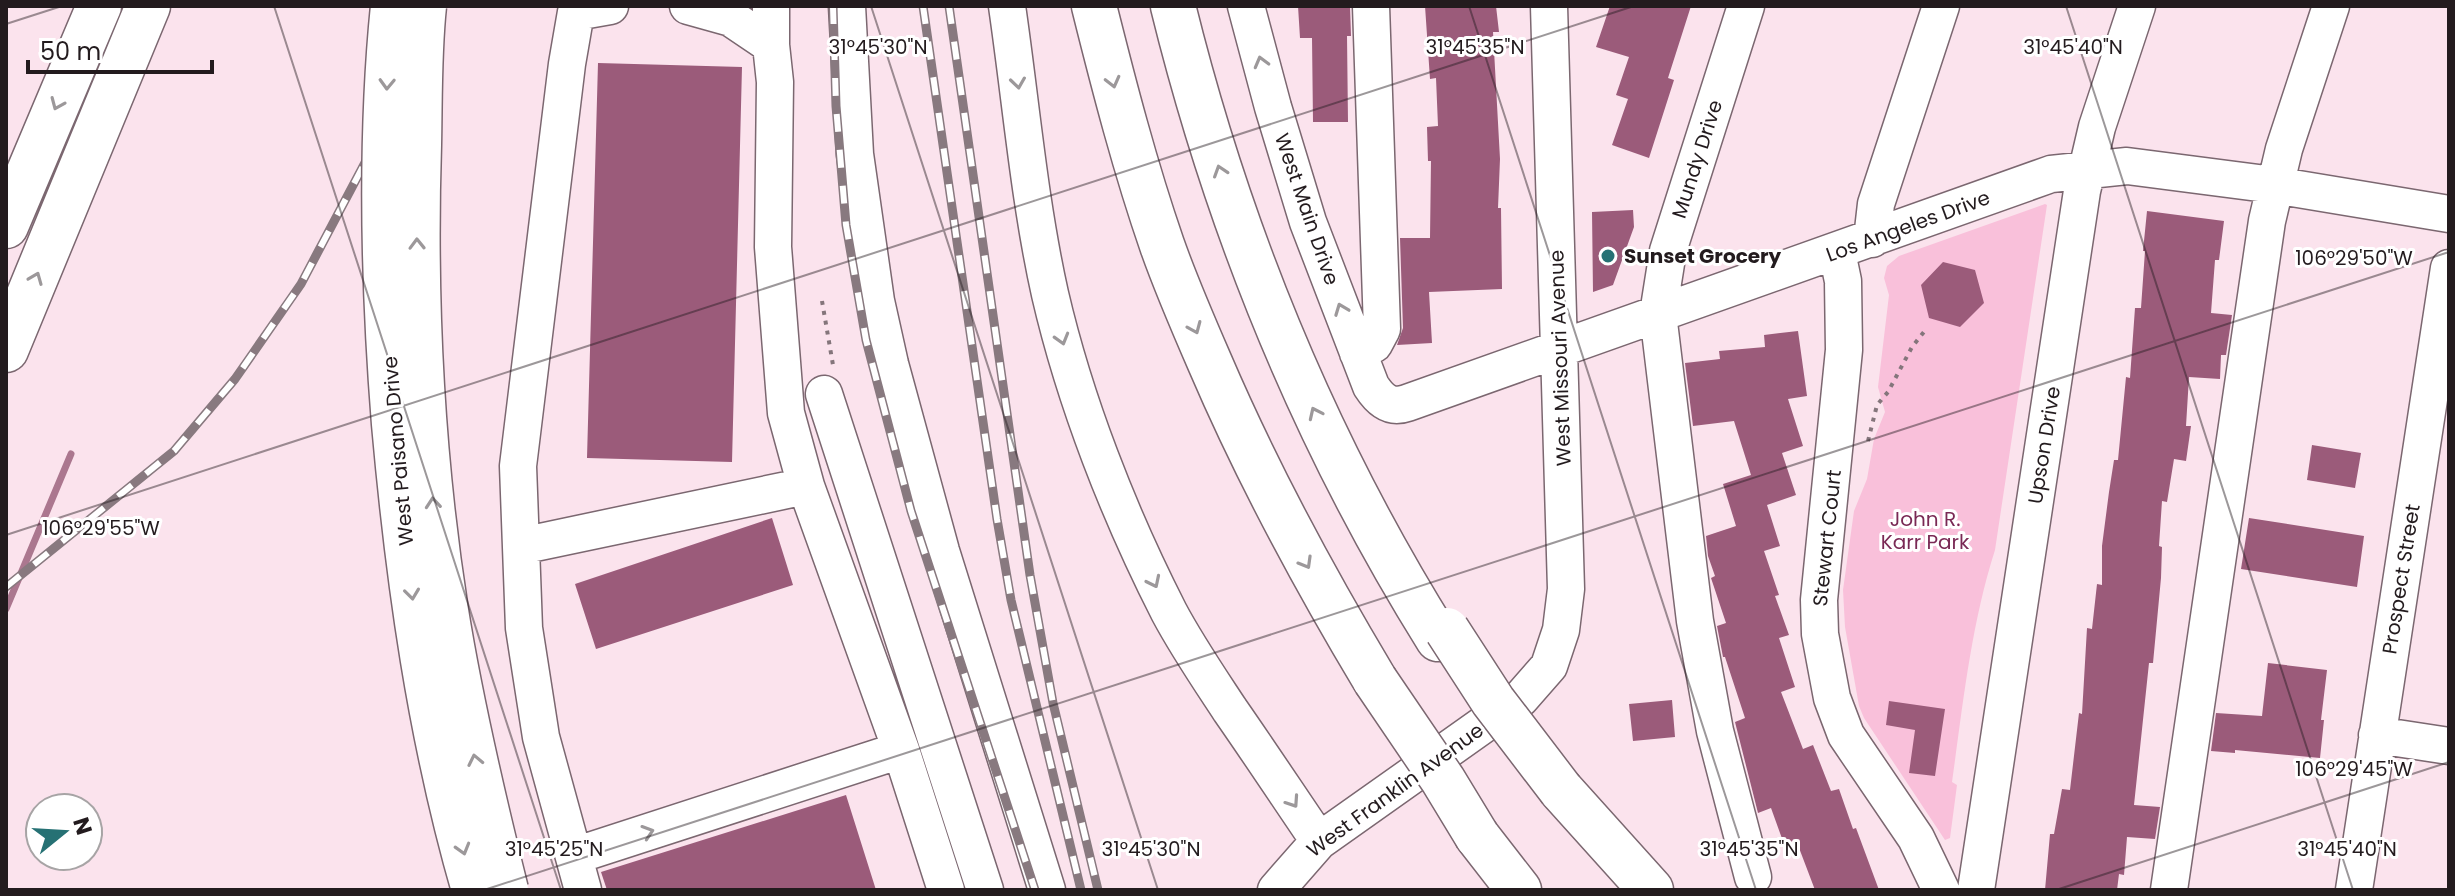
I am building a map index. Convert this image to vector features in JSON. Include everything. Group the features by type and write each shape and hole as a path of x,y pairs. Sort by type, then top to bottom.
{"main road":[{"path":"6,226 99,6"},
{"path":"6,350 148,6"},
{"name":"West Paisano Drive","path":"393,6 384,191 385,311 401,500 418,637 458,835 474,890"},
{"name":"West Paisano Drive","path":"424,6 416,219 417,288 433,508 458,678 506,890"},
{"path":"1094,6 1120,110 1163,247 1239,430 1288,531 1375,680 1477,836 1519,890"},
{"path":"1173,6 1195,96 1231,207 1275,323 1350,483 1414,602 1442,634 1496,728 1554,794 1651,890"},
{"path":"1554,794 1623,890"}],"street":[{"path":"688,6 731,18 771,45"},
{"path":"771,6 775,82 773,247 786,413 806,486 901,750 946,890"},
{"path":"847,6 855,154 876,301 890,364 941,551 1047,890"},
{"path":"1007,6 1048,283 1064,346 1098,449 1135,541 1170,614 1196,659 1319,841"},
{"name":"West Main Drive","path":"1246,6 1308,222 1371,386 1386,403"},
{"path":"1358,353 1374,344 1382,329 1371,6"},
{"name":"West Missouri Avenue","path":"1521,698 1549,666 1561,630 1566,589 1549,6"},
{"name":"Mundy Drive","path":"1746,6 1668,251 1658,314 1695,621 1715,731 1753,877"},
{"path":"1872,239 1876,204 1941,6"},
{"name":"Upson Drive","path":"1976,890 2087,169 2097,127 2137,6"},
{"path":"2169,890 2274,185 2331,6"},
{"path":"588,8 565,79 518,466 524,628 541,737 578,873 901,750"},
{"name":"Los Angeles Drive","path":"1386,403 1407,403 2051,174 2127,166 2274,185 2449,214"},
{"name":"Stewart Court","path":"1837,252 1843,281 1844,350 1819,600 1820,634 1832,698 1846,735 1916,838 1941,890"},
{"name":"Prospect Street","path":"2354,890 2449,268"},
{"path":"824,394 985,890"},
{"path":"521,546 806,486"},
{"name":"West Franklin Avenue","path":"1276,890 1319,841 1521,698"},
{"path":"2377,735 2449,746"}],"path":[{"path":"1864,455 1877,405 1927,328"}],"green space":[{"name":"John R. Karr Park","path":"2045,204 1995,550 1980,607 1964,694 1952,782 1957,785 1950,838 1945,840 1864,718 1859,706 1845,627 1843,590 1854,511 1867,479 1874,439 1885,412 1878,387 1889,295 1884,278 1887,266 1899,256"}],"building":[{"path":"1298,6 1350,6 1351,36 1347,36 1348,122 1313,122 1312,38 1300,38"},
{"path":"1425,6 1496,6 1499,32 1493,32 1500,159 1498,208 1501,208 1502,289 1429,292 1432,343 1397,345 1403,328 1400,238 1430,238 1431,161 1428,161 1427,127 1438,126 1436,78 1430,79"},
{"path":"1610,6 1691,6 1668,78 1674,80 1649,158 1612,145 1628,99 1616,95 1629,57 1596,47"},
{"path":"598,63 742,67 732,462 587,458"},
{"name":"Sunset Grocery","path":"1633,210 1634,227 1613,285 1593,292 1592,212"},
{"path":"2147,211 2224,221 2219,260 2215,260 2211,313 2232,315 2226,355 2221,355 2220,379 2189,377 2186,426 2191,426 2186,461 2174,459 2167,502 2162,501 2159,546 2162,547 2161,578 2134,805 2160,807 2155,839 2127,837 2124,875 2119,874 2117,890 2045,890 2050,834 2054,834 2062,789 2070,790 2079,713 2082,714 2087,628 2092,629 2097,584 2102,585 2102,546 2109,492 2114,460 2118,460 2126,377 2130,378 2135,308 2141,308"},
{"path":"1943,262 1975,270 1984,303 1960,327 1929,318 1921,285"},
{"path":"1798,331 1807,396 1788,399 1803,446 1782,453 1796,495 1767,505 1780,546 1764,551 1789,635 1779,638 1795,687 1781,692 1803,749 1813,745 1831,791 1839,789 1879,890 1815,890 1796,840 1784,844 1771,808 1758,813 1735,722 1745,718 1723,657 1717,626 1726,623 1711,578 1715,576 1708,556 1706,536 1736,526 1723,484 1751,475 1734,421 1693,426 1685,363 1720,359 1719,351 1765,347 1764,335"},
{"path":"2312,445 2361,453 2355,488 2307,480"},
{"path":"772,518 793,585 596,649 575,584"},
{"path":"2249,518 2364,536 2357,587 2241,569"},
{"path":"2268,663 2327,670 2320,758 2235,750 2235,753 2211,751 2216,713 2262,716"},
{"path":"1672,700 1675,737 1633,741 1629,704"},
{"path":"1889,701 1945,709 1935,776 1909,773 1915,730 1886,725"},
{"path":"846,795 876,890 607,890 601,872"}],"waterway":[{"path":"6,609 71,454"}],"railway":[{"path":"6,587 174,451 235,379 301,284 408,81 439,6"},
{"path":"833,6 836,106 846,225 866,340 911,511 1035,890"},
{"path":"923,6 1011,600 1081,890"},
{"path":"949,6 1030,575 1053,703 1098,890"}],"place":[{"name":"Sunset Grocery","path":"1608,256"}]}
